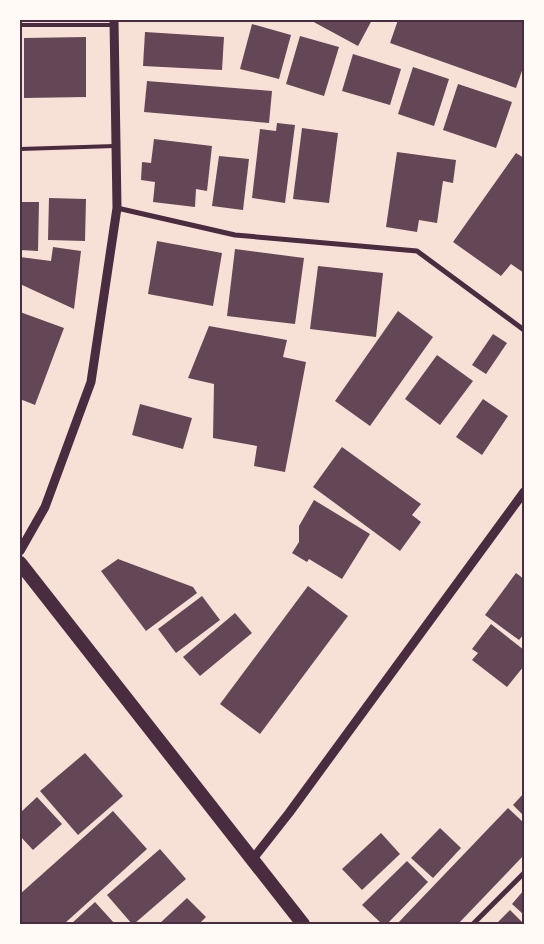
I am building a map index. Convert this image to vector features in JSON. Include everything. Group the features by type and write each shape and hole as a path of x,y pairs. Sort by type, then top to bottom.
{"highway":[{"path":"20,563 303,924"}],"street":[{"path":"20,551 45,507 91,382 117,208 114,22"},
{"path":"117,208 235,235 417,251 524,330"},
{"path":"252,860 524,492"},
{"path":"473,924 524,873"}],"lane":[{"path":"20,25 114,22"},
{"path":"20,149 117,146"}],"building":[{"path":"310,20 372,20 358,46"},
{"path":"398,20 524,20 524,65 516,88 390,43"},
{"path":"252,24 291,35 279,79 240,69"},
{"path":"145,32 224,37 222,70 143,66"},
{"path":"300,36 339,47 324,96 286,84"},
{"path":"86,37 86,97 24,98 24,38"},
{"path":"353,54 401,69 390,105 342,91"},
{"path":"413,67 449,79 434,126 398,114"},
{"path":"147,81 272,91 269,123 144,112"},
{"path":"458,84 512,102 496,148 443,130"},
{"path":"277,123 295,125 285,203 252,198 260,129 276,131"},
{"path":"302,128 338,133 329,203 293,199"},
{"path":"154,139 212,146 207,191 196,189 195,207 153,202 155,182 141,180 142,162 151,163"},
{"path":"397,152 456,160 453,183 443,181 437,223 419,220 417,232 386,227"},
{"path":"516,153 524,158 524,273 511,264 501,276 453,242"},
{"path":"219,156 249,159 243,210 212,206"},
{"path":"49,198 86,199 85,241 48,240"},
{"path":"20,202 39,202 38,251 20,250"},
{"path":"157,241 222,253 213,306 148,294"},
{"path":"53,247 81,251 74,309 20,284 20,257 51,261"},
{"path":"235,249 304,258 295,324 227,316"},
{"path":"318,266 383,273 376,337 310,329"},
{"path":"398,311 433,337 370,426 335,401"},
{"path":"20,312 64,328 35,405 20,399"},
{"path":"209,326 287,340 283,357 306,362 285,472 254,466 257,446 213,438 214,384 188,378"},
{"path":"493,334 507,343 486,374 472,365"},
{"path":"437,355 473,381 440,425 405,399"},
{"path":"483,399 508,416 482,455 456,437"},
{"path":"140,404 192,418 183,449 132,435"},
{"path":"342,447 421,504 412,515 421,522 400,551 313,487"},
{"path":"314,500 370,534 342,579 309,559 307,562 292,553 299,542 299,526"},
{"path":"118,559 193,587 197,593 146,631 101,571"},
{"path":"516,573 524,579 524,634 519,640 485,615"},
{"path":"308,586 348,616 260,734 220,704"},
{"path":"202,596 220,620 176,653 158,629"},
{"path":"235,613 252,633 200,676 183,657"},
{"path":"491,624 524,650 524,666 507,687 472,660 478,653 472,649"},
{"path":"85,753 123,796 78,835 40,791"},
{"path":"524,793 524,816 513,805"},
{"path":"37,797 62,824 33,850 20,836 20,813"},
{"path":"508,808 524,823 524,855 458,924 397,924"},
{"path":"113,811 147,849 64,924 20,924 20,894"},
{"path":"440,828 461,848 433,878 411,858"},
{"path":"381,833 400,854 362,890 342,869"},
{"path":"160,849 186,879 132,924 107,895"},
{"path":"407,861 428,882 387,924 382,924 362,905"},
{"path":"524,890 524,915 512,904"},
{"path":"187,898 206,917 199,924 159,924"},
{"path":"95,902 115,924 71,924"},
{"path":"510,910 524,924 496,924"}]}
